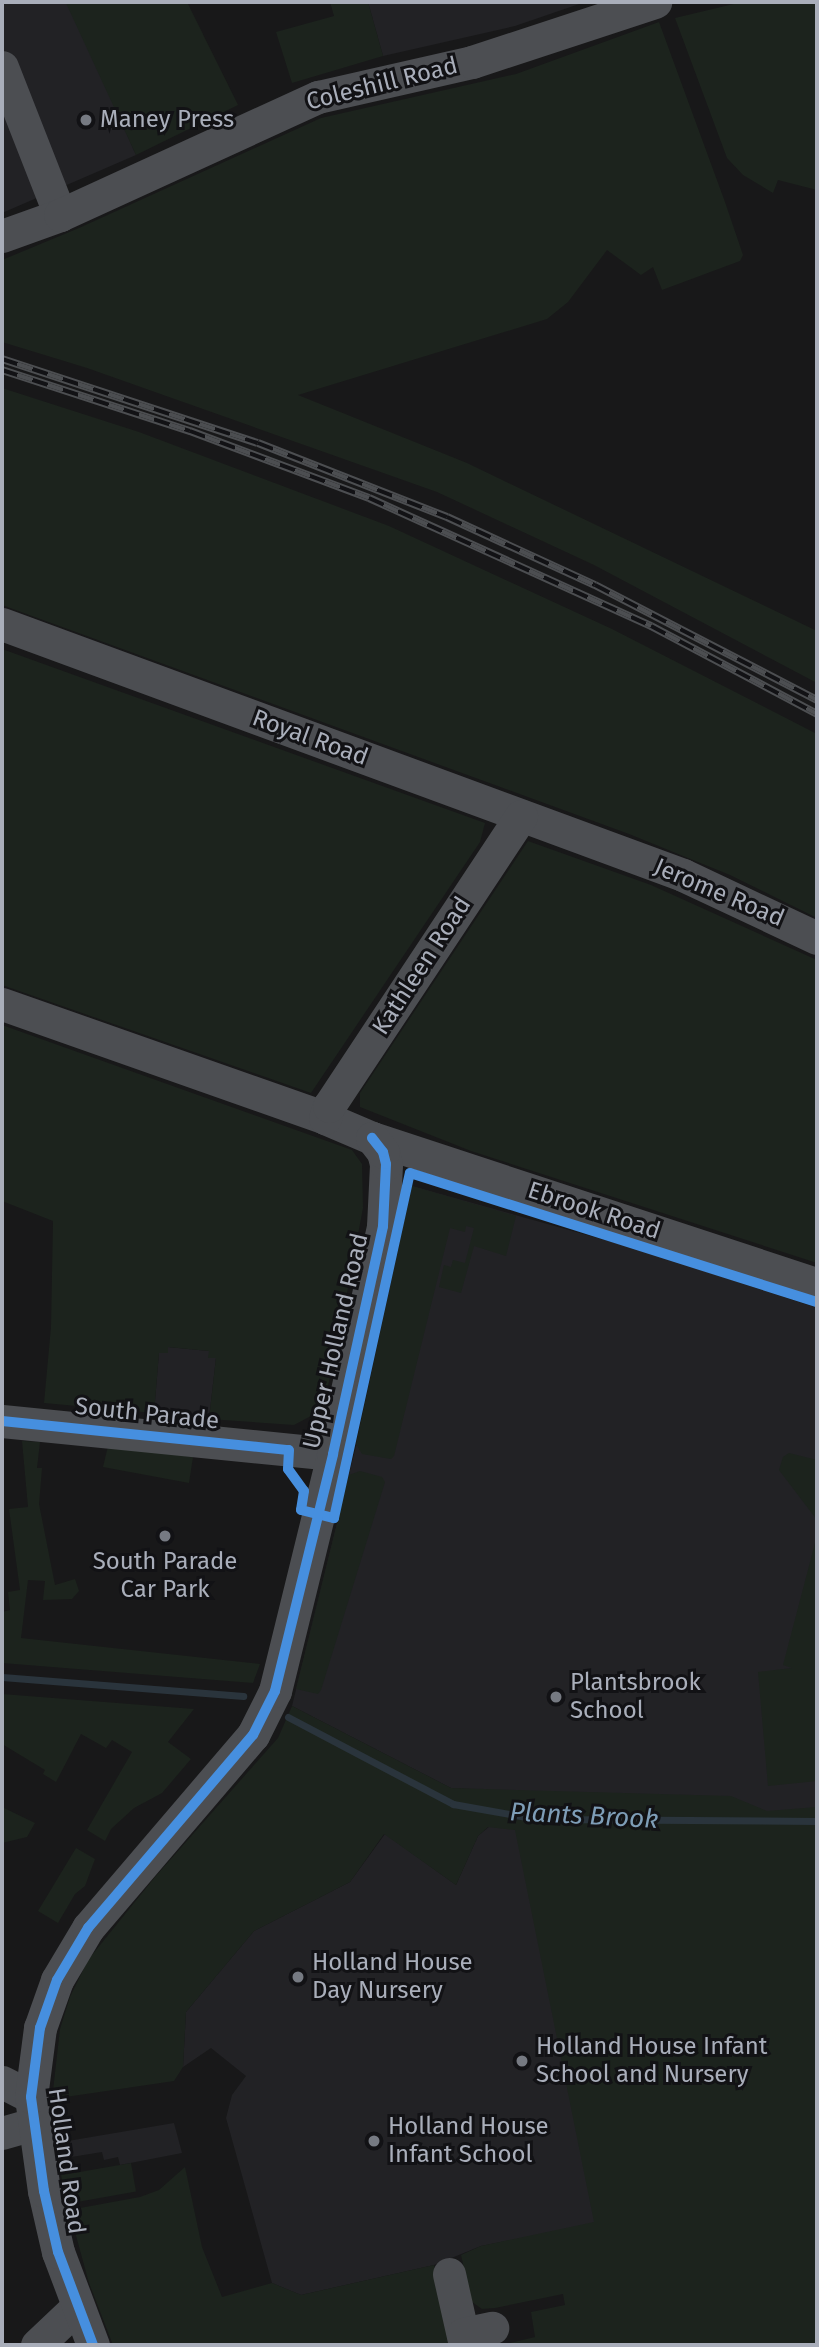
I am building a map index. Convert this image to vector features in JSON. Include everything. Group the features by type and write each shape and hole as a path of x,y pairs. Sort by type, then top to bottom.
{"street":[{"name":"Coleshill Road","path":"2,236 60,215 318,97 472,62 655,2"},
{"path":"2,67 60,215"},
{"name":"Royal Road","path":"2,624 619,852"},
{"name":"Kathleen Road","path":"325,1118 329,1106 521,816"},
{"name":"Jerome Road","path":"619,852 683,876 817,938"},
{"path":"2,1004 325,1118 372,1138"},
{"name":"Ebrook Road","path":"372,1138 817,1284"},
{"name":"Upper Holland Road","path":"57,1980 100,1912 253,1735 269,1706 285,1656 333,1454 383,1226 386,1164 383,1152 372,1138"},
{"name":"South Parade","path":"2,1421 333,1454"},
{"name":"Holland Road","path":"57,1980 40,2028 32,2111 46,2200 58,2252 93,2345"},
{"path":"2,2082 32,2111 2,2133"},
{"path":"449,2274 473,2336"},
{"path":"37,2345 77,2307"}],"shaded area":[{"path":"2,2 68,2 136,155 2,213"},
{"path":"187,2 238,105 136,155 66,3"},
{"path":"330,2 368,2 383,56 292,83 276,32 334,16"},
{"path":"368,2 585,2 515,26 383,56"},
{"path":"742,2 817,2 817,190 778,180 773,193 743,175 727,158 675,18"},
{"path":"659,22 743,255 740,261 662,290 653,267 641,275 607,250 568,302 547,319 298,395 467,463 817,631 817,683 594,565 437,492 87,368 2,342 2,260 321,118 516,74"},
{"path":"2,388 139,432 389,526 612,629 817,734 817,918 730,875 629,834 2,605"},
{"path":"2,649 485,823 480,842 311,1093 2,985"},
{"path":"528,841 651,885 817,960 817,1263 471,1151 360,1107 360,1093"},
{"path":"2,1025 352,1150 362,1164 363,1208 334,1362 324,1401 311,1416 294,1425 209,1419 216,1358 208,1358 209,1351 168,1347 168,1353 159,1353 154,1413 44,1403 51,1327 53,1221 2,1201"},
{"name":"Plantsbrook School","path":"412,1186 637,1249 817,1308 817,2180 481,2246 434,2265 301,2295 272,2283 226,2118 232,2095 246,2076 211,2048 183,2067 186,2012 254,1931 350,1882 385,1834 456,1885 478,1836 530,1792 451,1788 292,1706 358,1438"},
{"path":"412,1186 516,1216 506,1256 474,1246 461,1293 439,1287 444,1265 451,1267 453,1260 465,1263 474,1228 466,1226 465,1232 450,1228 394,1456 391,1459 362,1454 356,1444"},
{"path":"168,1347 209,1351 216,1358 209,1419 154,1413 159,1352"},
{"path":"22,1441 40,1442 37,1468 42,1468 39,1504 55,1585 75,1579 79,1591 72,1599 43,1600 45,1581 28,1580 21,1638 260,1664 253,1683 2,1663 2,1612 10,1610 8,1592 20,1590 9,1509 28,1507"},
{"path":"108,1446 193,1457 189,1483 103,1467"},
{"path":"789,1453 817,1460 817,1520 779,1470 783,1457"},
{"path":"360,1471 382,1477 385,1482 321,1690 318,1694 296,1689 349,1475"},
{"path":"815,1543 817,1781 768,1786 758,1672 792,1668 783,1665"},
{"path":"2,1694 194,1709 168,1742 191,1759 162,1793 134,1808 111,1829 105,1841 87,1830 132,1752 112,1740 106,1748 81,1734 56,1782 43,1774 45,1770 2,1744"},
{"path":"292,1706 451,1788 731,1796 767,1811 817,1807 817,2345 502,2345 535,2337 531,2312 565,2305 563,2294 495,2308 482,2309 472,2302 461,2255 481,2246 594,2222 515,1830 488,1827 478,1836 456,1885 384,1834 350,1882 254,1931 186,2012 183,2067 174,2081 52,2099 60,2029 70,1997 88,1960 155,1877 278,1738"},
{"path":"2,1807 35,1823 27,1837 2,1843"},
{"path":"76,1848 95,1859 85,1886 75,1894 58,1923 38,1911"},
{"path":"174,2123 182,2153 120,2165 118,2157 104,2160 102,2152 59,2159 56,2143"},
{"path":"131,2163 136,2192 66,2204 61,2175"},
{"path":"185,2167 202,2247 222,2297 272,2283 301,2295 434,2265 451,2345 113,2345 89,2283 69,2210 140,2197 159,2190"}],"waterway":[{"name":"Plants Brook","path":"2,1677 243,1696"},
{"name":"Plants Brook","path":"288,1717 453,1804 538,1819 817,1821"}],"railway":[{"path":"2,359 258,443 447,517 595,585 817,700"},
{"path":"2,370 190,431 369,498 651,626 817,714"}],"cycle path":[{"path":"93,2345 58,2252 44,2191 31,2097 40,2028 57,1980 88,1928 253,1735 275,1691 333,1454 383,1226 386,1164 383,1152 372,1138"},
{"path":"2,1421 289,1450 288,1469 304,1491 301,1510 334,1518 410,1173 817,1302"}],"place":[{"name":"Maney Press","path":"86,120"},
{"name":"South Parade Car Park","path":"165,1536"},
{"name":"Plantsbrook School","path":"556,1697"},
{"name":"Holland House Day Nursery","path":"298,1977"},
{"name":"Holland House Infant School and Nursery","path":"522,2061"},
{"name":"Holland House Infant School","path":"374,2141"}]}
